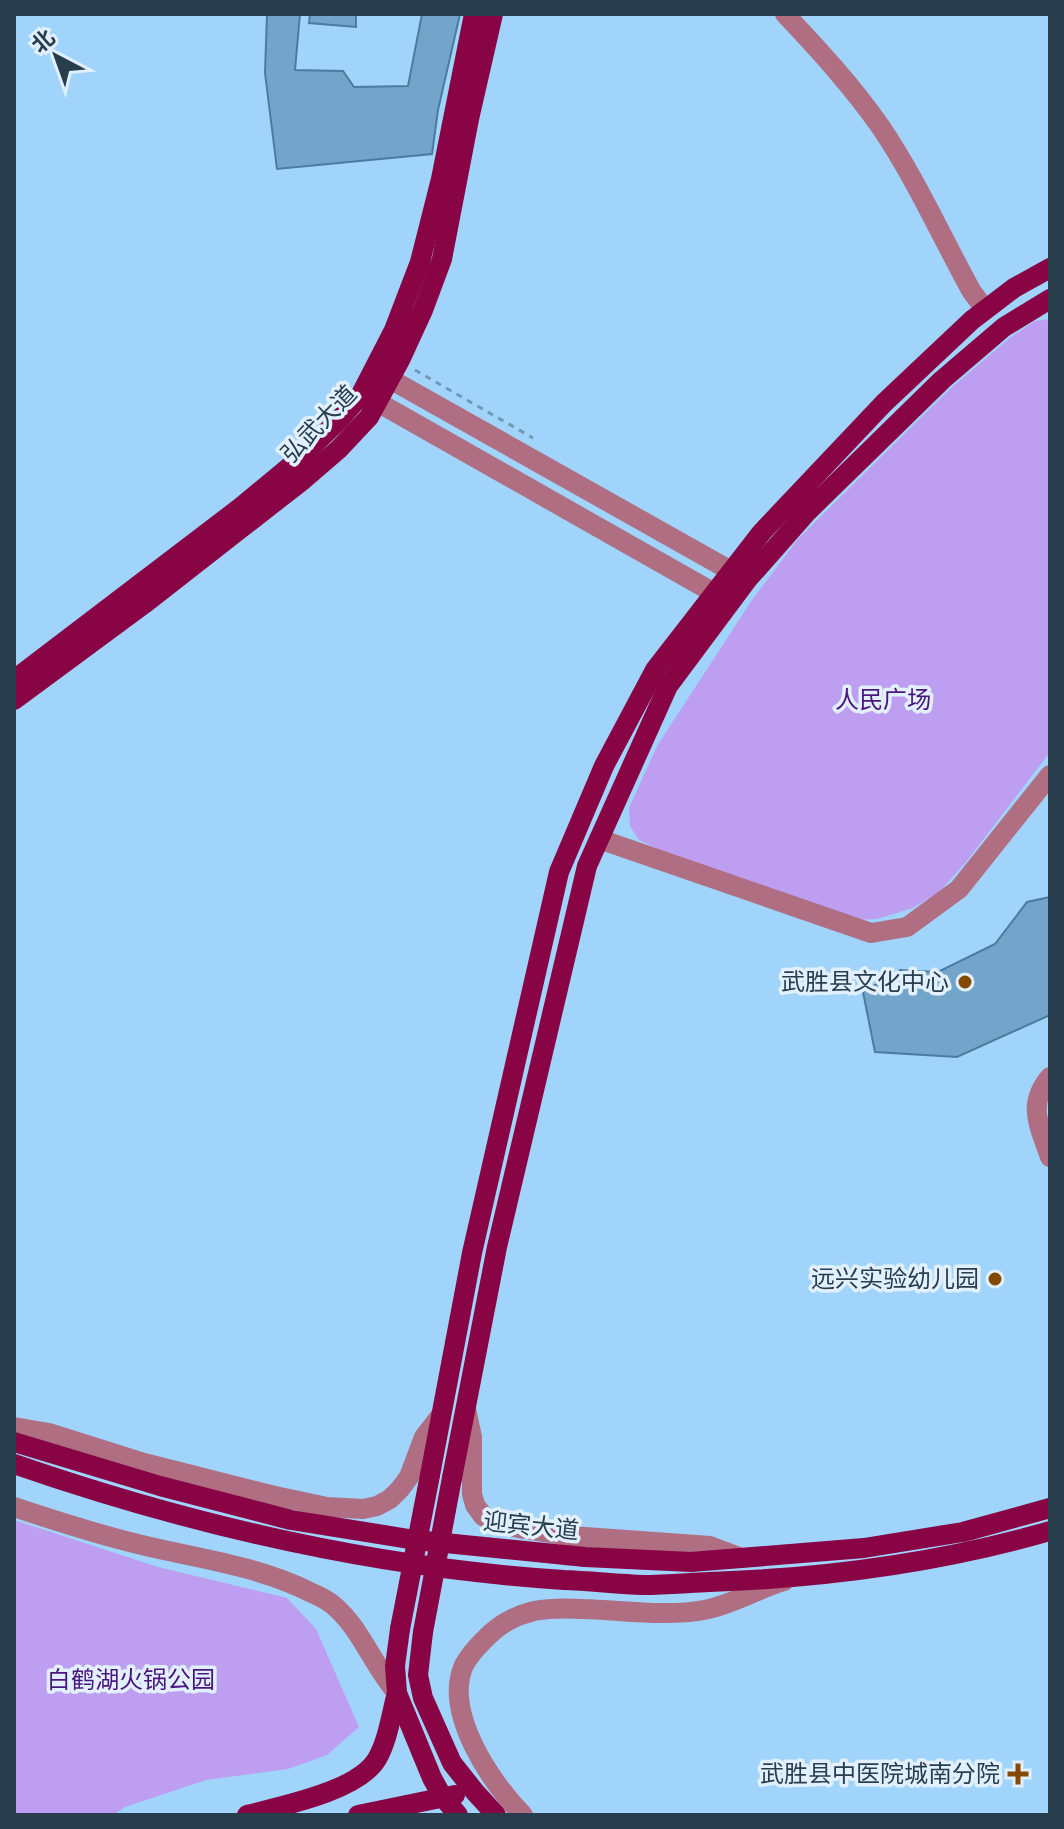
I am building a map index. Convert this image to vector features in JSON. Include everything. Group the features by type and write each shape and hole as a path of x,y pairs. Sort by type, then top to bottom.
{"main road":[{"name":"弘武大道","path":"382,375 394,330 420,262 441,179 474,14"},
{"name":"弘武大道","path":"14,680 241,507 299,459 340,419 369,398 423,310 442,259 493,14"},
{"path":"496,1815 452,1763 423,1698 418,1675 423,1632 497,1247 587,866 668,686 739,575 762,532 884,403 985,309 1050,268"},
{"path":"739,575 942,380 1004,327 1050,299"},
{"name":"弘武大道","path":"14,700 303,480 339,449 369,417 369,398"},
{"path":"458,1815 442,1796 419,1750 397,1693 395,1666 472,1253 559,872 604,766 655,670 723,598"},
{"name":"迎宾大道","path":"14,1442 160,1486 291,1520 400,1538 585,1557 691,1562 864,1548 997,1524 1050,1508"},
{"name":"迎宾大道","path":"14,1464 78,1486 232,1528 389,1560 501,1576 642,1585 764,1580 949,1557 1050,1531"},
{"path":"247,1815 333,1791 375,1763 384,1745 397,1693"},
{"path":"358,1815 442,1796 475,1792"}],"street":[{"path":"785,14 880,126 972,292 985,309"},
{"path":"382,375 739,575"},
{"path":"369,398 723,598"},
{"path":"599,839 871,933 907,927 959,889 1050,775"},
{"path":"1050,1077 1036,1100 1036,1116 1050,1157"},
{"path":"466,1409 472,1437 472,1494 475,1505 492,1522 571,1536 710,1546 742,1558"},
{"path":"14,1427 49,1433 144,1463 275,1496 327,1507 363,1509 390,1499 400,1489 409,1477 424,1437 441,1415"},
{"path":"14,1507 142,1545 249,1569 296,1585 331,1603 341,1612 397,1693"},
{"path":"523,1815 480,1760 459,1702 464,1665 491,1633 510,1618 536,1610 566,1608 674,1613 705,1610 796,1577"}],"green space":[{"name":"人民广场","path":"1050,319 1050,752 966,862 939,892 913,908 877,919 856,920 661,851 639,840 630,826 629,808 657,746 752,600 798,539 951,388 1011,337 1035,321"},
{"name":"白鹤湖火锅公园","path":"14,1520 158,1567 287,1598 316,1629 359,1727 327,1755 288,1769 206,1780 125,1807 113,1815 14,1815"}],"building":[{"path":"267,14 300,14 295,70 343,71 354,87 408,86 422,14 460,14 438,110 432,154 277,169 265,73"},
{"path":"310,14 356,14 356,27 309,23"},
{"name":"武胜县文化中心","path":"1050,897 1050,1015 957,1057 875,1052 863,992 900,970 938,972 995,944 1027,902"}],"place":[{"name":"武胜县文化中心","path":"965,982"},
{"name":"远兴实验幼儿园","path":"995,1279"},
{"name":"武胜县中医院城南分院","path":"1018,1774"}]}
